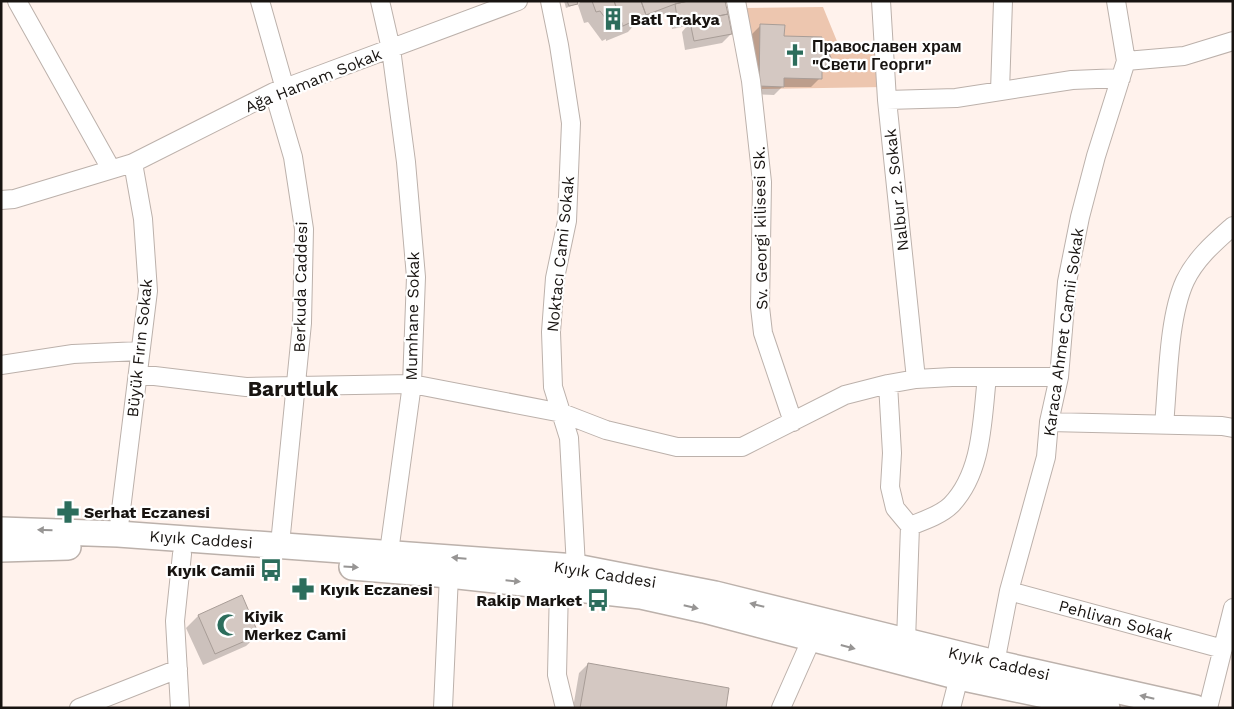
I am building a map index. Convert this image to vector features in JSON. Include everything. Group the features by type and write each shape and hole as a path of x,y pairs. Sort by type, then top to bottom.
{"main road":[{"name":"Kıyık Caddesi","path":"1,530 118,534 390,552 565,573 715,594 906,641 961,666 995,663 1195,708"},
{"name":"Kıyık Caddesi","path":"1,549 66,547 449,574 565,573 641,596 812,638 961,666 1107,708"}],"street":[{"path":"17,1 112,169"},
{"name":"Berkuda Caddesi","path":"260,1 293,157 304,229 302,323 280,544"},
{"name":"Mumhane Sokak","path":"380,1 391,49 406,162 416,277 412,384 390,552"},
{"name":"Ağa Hamam Sokak","path":"1,200 14,199 133,163 280,90 518,1"},
{"name":"Noktacı Cami Sokak","path":"550,1 560,45 572,124 567,221 555,278 551,332 554,388 569,438 565,573 557,674 565,708"},
{"name":"Sv. Georgi kilisesi Sk.","path":"736,1 751,81 762,182 760,307 763,333 793,422"},
{"name":"Nalbur 2. Sokak","path":"881,1 887,100 916,379"},
{"path":"1000,91 1003,1"},
{"name":"Karaca Ahmet Camii Sokak","path":"995,663 1009,591 1046,458 1049,422 1059,377 1067,282 1080,217 1124,69 1116,1"},
{"path":"887,100 956,98 1072,80 1184,56 1233,41"},
{"name":"Büyük Fırın Sokak","path":"118,534 148,291 143,219 133,163"},
{"path":"1164,425 1175,316 1185,281 1207,249 1233,226"},
{"path":"1,365 72,354 140,351"},
{"path":"138,374 246,387 412,384 562,413 606,430 677,447 742,447 845,395 888,384 916,379 987,376 1059,377"},
{"path":"910,526 950,506 964,490 976,461 987,376"},
{"path":"888,384 892,452 890,487 895,508 910,526 906,641"},
{"path":"1049,422 1233,428"},
{"path":"180,708 175,621 182,554"},
{"path":"442,708 448,639 449,574"},
{"name":"Pehlivan Sokak","path":"1009,591 1223,649"},
{"path":"1208,708 1233,608"},
{"path":"781,708 812,638"},
{"path":"951,708 961,666"},
{"path":"79,708 178,669"}],"shaded area":[{"path":"823,7 841,51 881,51 884,87 758,89 745,8"}],"building":[{"path":"567,1 577,1 578,4 569,6"},
{"name":"Batl Trakya","path":"592,1 614,1 623,26 614,30 600,11 596,12"},
{"path":"614,1 641,1 646,15 623,26"},
{"path":"641,1 688,1 646,15"},
{"path":"688,1 725,1 728,14 678,24 675,4"},
{"path":"728,14 732,34 694,41 690,22"},
{"name":"Православен храм \"Свети Георги\"","path":"760,24 785,25 784,36 822,37 822,46 827,48 831,58 830,63 822,67 822,79 784,78 784,87 759,86"},
{"name":"Kiyik Merkez Cami","path":"242,595 259,635 215,654 198,615"},
{"path":"588,663 729,688 726,708 580,708"}],"place":[{"name":"Batl Trakya","path":"613,19"},
{"name":"Православен храм \"Свети Георги\"","path":"795,55"},
{"name":"Serhat Eczanesi","path":"68,512"},
{"name":"Kıyık Camii","path":"271,570"},
{"name":"Kıyık Eczanesi","path":"303,589"},
{"name":"Rakip Market","path":"598,600"},
{"name":"Kiyik Merkez Cami","path":"228,625"}],"district":[{"name":"Barutluk","path":"293,389"}]}
